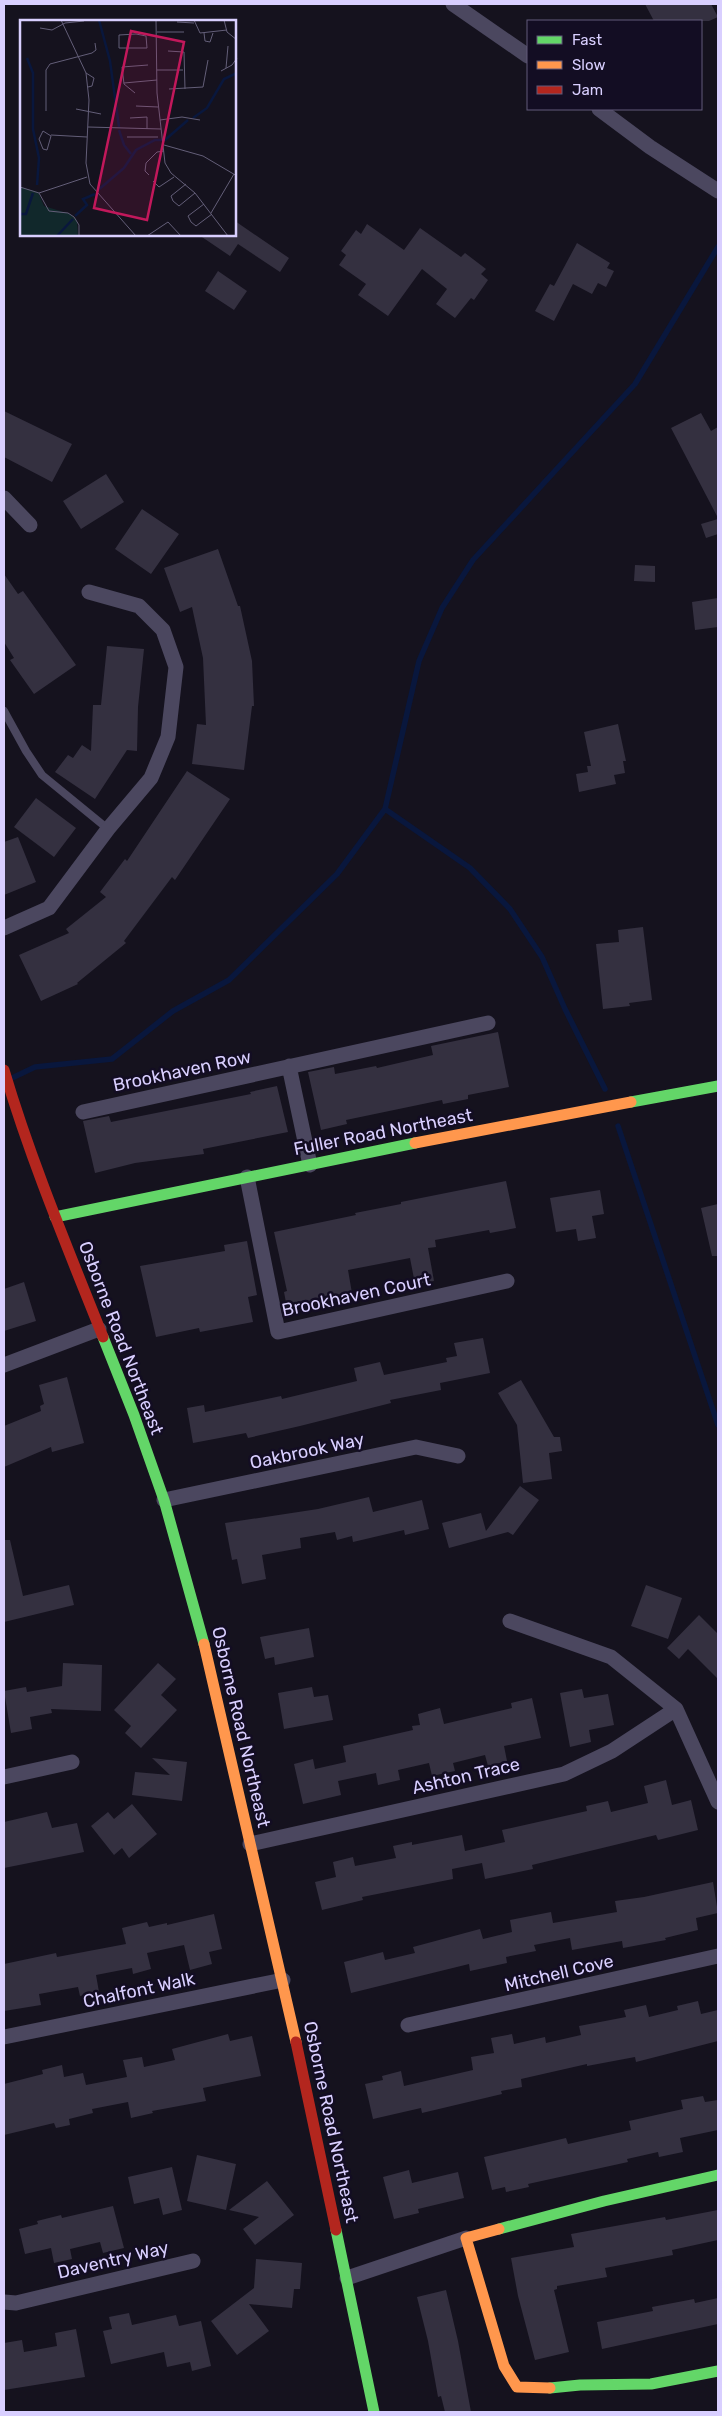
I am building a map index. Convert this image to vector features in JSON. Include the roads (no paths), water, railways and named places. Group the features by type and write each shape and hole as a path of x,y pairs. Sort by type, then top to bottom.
{"street":[{"path":"453,4 527,55"},
{"path":"600,110 650,146 718,191"},
{"path":"4,498 30,525"},
{"path":"4,928 49,908 108,829 151,778 168,737 176,667 163,630 139,606 89,592"},
{"name":"Brookhaven Row","path":"83,1112 488,1023"},
{"path":"289,1066 310,1165"},
{"name":"Osborne Road Northeast","path":"4,1070 14,1104 55,1216 134,1415 164,1500 212,1674 283,1980 374,2412"},
{"name":"Fuller Road Northeast","path":"55,1216 718,1086"},
{"name":"Brookhaven Court","path":"247,1177 278,1332 507,1281"},
{"path":"4,1365 99,1329"},
{"name":"Oakbrook Way","path":"164,1500 416,1447 458,1456"},
{"path":"510,1621 611,1657 676,1709 718,1802"},
{"name":"Ashton Trace","path":"250,1844 564,1774 612,1751 676,1709"},
{"path":"4,1777 72,1762"},
{"name":"Mitchell Cove","path":"408,2025 718,1956"},
{"name":"Chalfont Walk","path":"4,2037 283,1980"},
{"path":"347,2278 466,2238 604,2200 718,2175"},
{"path":"466,2238 504,2366 517,2387 545,2389 580,2385 651,2384 718,2371"},
{"name":"Daventry Way","path":"4,2302 16,2302 192,2261"}],"lane":[{"path":"4,711 26,751 42,775 108,829"}],"waterway":[{"path":"12,1078 35,1067 112,1059 173,1011 229,980 337,874 385,809 419,661 442,608 473,560 635,384 718,247"},
{"path":"385,809 470,868 510,909 542,957 565,1009 605,1089"},
{"path":"618,1126 718,1425"}]}
